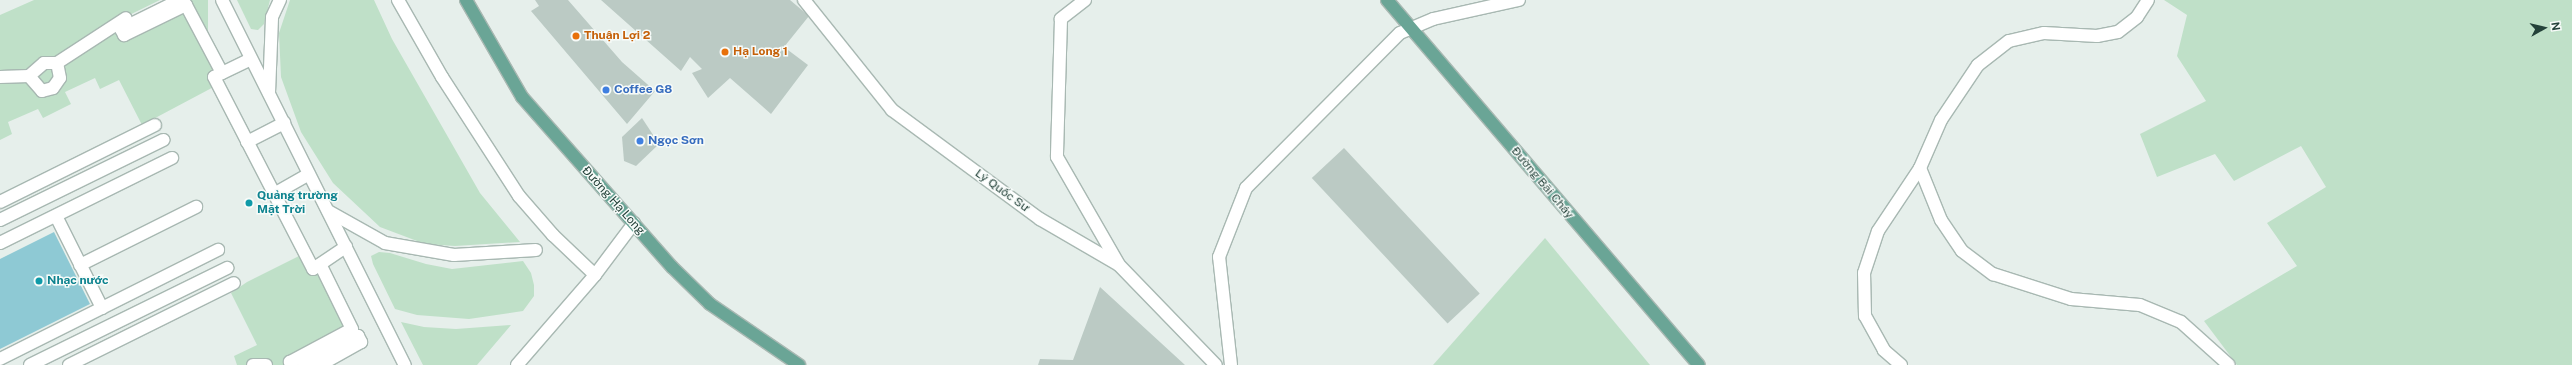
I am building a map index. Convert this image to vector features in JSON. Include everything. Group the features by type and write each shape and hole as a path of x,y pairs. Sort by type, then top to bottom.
{"main road":[{"name":"Đường Hạ Long","path":"466,0 522,97 634,223 710,304 799,365"},
{"name":"Đường Bãi Cháy","path":"1387,0 1698,365"}],"street":[{"path":"0,77 29,76 44,63 57,63 116,24 161,0"},
{"path":"180,0 121,29 124,35 186,5 222,73"},
{"path":"222,0 405,365"},
{"path":"269,94 272,17 280,0"},
{"path":"398,0 442,77 519,196 552,234 595,275"},
{"name":"Lý Quốc Sư","path":"804,0 892,110 1040,219 1118,265 1216,365"},
{"path":"1085,0 1061,19 1057,157 1118,265"},
{"path":"1230,365 1219,257 1246,188 1394,38 1411,28 1433,19 1519,0"},
{"path":"1901,365 1884,350 1865,316 1864,273 1878,231 1920,168 1941,120 1978,65 2009,41 2044,32 2096,36 2118,32 2137,17 2148,0"},
{"path":"252,58 214,77 313,269 346,247"},
{"path":"29,76 42,91 53,88 60,78 57,63"},
{"path":"248,142 284,123"},
{"path":"0,202 156,125"},
{"path":"0,220 163,140"},
{"path":"0,243 172,158"},
{"path":"1920,168 1941,220 1962,251 1993,274 2071,299 2140,305 2181,322 2229,365"},
{"path":"274,194 310,174"},
{"path":"80,265 196,207"},
{"path":"328,211 385,243 454,255 536,250"},
{"path":"56,216 102,308"},
{"path":"517,365 595,275 634,223"},
{"path":"0,358 218,250"},
{"path":"292,365 290,362 352,329 320,264"},
{"path":"30,344 36,364 227,268"},
{"path":"69,365 234,283"},
{"path":"301,365 358,336 361,342 320,365"},
{"path":"253,365 266,365"}],"green space":[{"path":"34,0 160,0 115,22 125,42 187,11 223,82 142,125 119,80 100,89 95,78 65,92 71,104 43,118 38,109 8,122 12,134 0,140 0,15"},
{"path":"192,0 208,0 208,60 192,60"},
{"path":"237,0 270,0 264,24 258,30 251,29"},
{"path":"290,0 374,0 392,39 480,193 520,242 455,246 425,244 380,227 333,183 301,132 281,77 279,33"},
{"path":"2164,0 2572,0 2572,365 2237,365 2204,321 2297,266 2267,223 2326,187 2301,146 2234,181 2215,154 2157,177 2140,134 2206,101 2177,56 2187,15"},
{"path":"1545,238 1650,365 1433,365"},
{"path":"309,251 348,329 289,365 237,365 234,356 257,345 231,293 247,282"},
{"path":"379,252 390,253 426,264 452,269 523,261 531,273 534,285 534,296 523,311 469,319 417,315 395,309 373,264 371,256"},
{"path":"401,322 424,327 456,329 511,325 477,365 423,365"}],"water":[{"name":"Nhạc nước","path":"54,232 90,304 0,349 0,259"}],"building":[{"name":"Thuận Lợi 2","path":"535,0 568,0 622,62 655,91 627,124 531,11 539,6"},
{"name":"Hạ Long 1","path":"601,0 790,0 809,16 784,47 808,65 771,114 730,78 708,98 692,73 702,69 690,57 681,71"},
{"name":"Ngọc Sơn","path":"642,118 659,144 636,166 624,161 622,137"},
{"path":"1344,148 1480,294 1448,324 1312,178"},
{"path":"1100,287 1185,365 1038,365 1040,359 1073,360"}],"place":[{"name":"Thuận Lợi 2","path":"576,36"},
{"name":"Hạ Long 1","path":"725,52"},
{"name":"Coffee G8","path":"606,90"},
{"name":"Ngọc Sơn","path":"640,141"},
{"name":"Quảng trường Mặt Trời","path":"249,203"},
{"name":"Nhạc nước","path":"39,281"}]}
